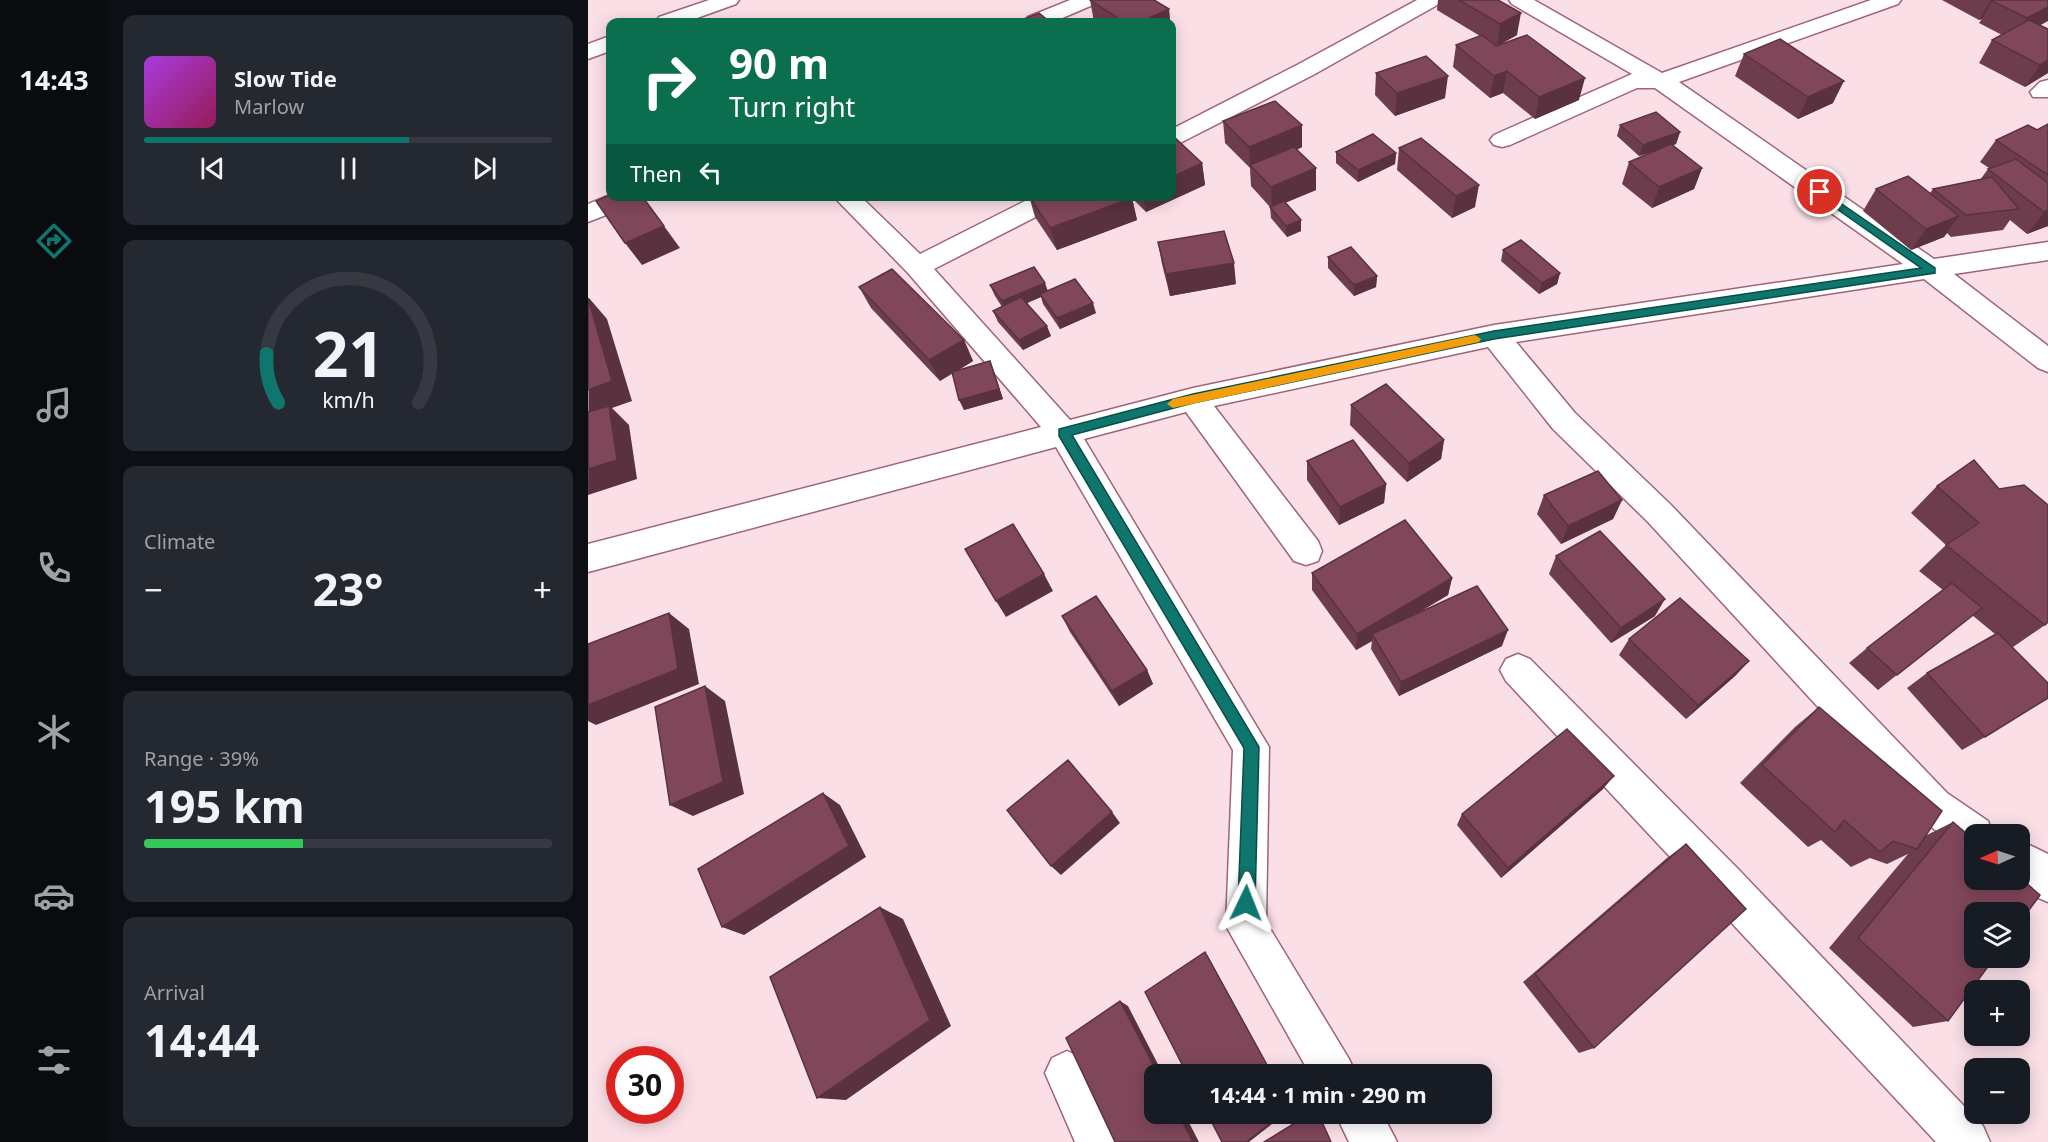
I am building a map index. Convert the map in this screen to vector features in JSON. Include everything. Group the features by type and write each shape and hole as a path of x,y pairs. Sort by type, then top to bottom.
{"street":[{"path":"669,18 729,0"},
{"path":"1045,18 1088,0"},
{"path":"1176,136 1305,70 1432,0"},
{"path":"1519,0 1661,81 1932,270 2048,361"},
{"path":"1502,140 1633,81 1661,81 1891,0"},
{"path":"588,52 606,45"},
{"path":"588,214 618,201"},
{"path":"849,201 917,267 1064,432 1251,747 1246,926 1328,1064"},
{"path":"917,267 1046,201"},
{"path":"588,558 1193,399 1494,335 2048,251"},
{"path":"1494,335 1564,421 1659,513 1934,806 1964,828"},
{"path":"1193,399 1306,551"},
{"path":"1518,670 1726,885 1967,1142"},
{"path":"2030,866 2048,882"},
{"path":"1067,1073 1098,1142"},
{"path":"1363,1124 1374,1142"}],"building":[{"path":"1090,0 1154,0 1169,9 1150,18 1118,18"},
{"path":"1459,0 1498,0 1521,13 1500,24"},
{"path":"2048,0 2048,7 2027,18 1992,1"},
{"path":"1039,13 1045,18 1026,18"},
{"path":"2029,20 2048,29 2048,60 2040,65 1992,40"},
{"path":"1482,35 1496,46 1527,35 1585,78 1539,97 1507,71 1494,76 1456,45"},
{"path":"1780,39 1844,81 1808,97 1744,54"},
{"path":"1426,56 1448,76 1397,93 1376,73"},
{"path":"1275,101 1302,125 1249,147 1223,121"},
{"path":"1656,112 1680,132 1643,145 1620,125"},
{"path":"2048,124 2048,175 1996,140 2028,125 2037,130"},
{"path":"1373,134 1396,153 1358,170 1336,152"},
{"path":"1421,138 1479,185 1456,196 1399,148"},
{"path":"1176,139 1202,163 1176,175"},
{"path":"1671,144 1702,168 1659,187 1629,162"},
{"path":"1294,147 1316,168 1271,187 1250,165"},
{"path":"2016,159 2048,183 2048,210 2044,212 1988,169"},
{"path":"1908,176 1959,216 1926,229 1876,189"},
{"path":"1992,177 2019,209 1966,215 1933,189"},
{"path":"606,197 606,201 646,201 664,226 625,243 596,201"},
{"path":"1032,201 1124,201 1050,228"},
{"path":"1284,201 1301,220 1286,226 1270,207"},
{"path":"1224,231 1234,263 1166,274 1158,242"},
{"path":"1521,240 1560,273 1542,283 1503,250"},
{"path":"1351,247 1377,276 1354,285 1328,257"},
{"path":"1034,267 1045,283 1002,301 990,285"},
{"path":"892,269 964,340 929,360 859,287"},
{"path":"1075,279 1093,303 1057,318 1040,294"},
{"path":"1021,297 1047,326 1019,340 993,311"},
{"path":"588,298 612,381 588,390"},
{"path":"990,361 999,389 959,400 952,372"},
{"path":"1386,384 1444,440 1409,463 1351,405"},
{"path":"609,406 617,460 588,469 588,412"},
{"path":"1353,440 1386,484 1340,507 1307,461"},
{"path":"1974,460 1999,489 2024,485 2048,505 2048,622 2045,625 1946,545 1979,523 1937,486"},
{"path":"1598,471 1622,500 1568,526 1544,495"},
{"path":"1405,520 1452,578 1357,634 1312,573"},
{"path":"1013,524 1044,574 996,601 965,549"},
{"path":"1600,531 1665,599 1621,628 1556,556"},
{"path":"1952,583 1982,608 1897,675 1867,648"},
{"path":"1477,586 1508,630 1401,682 1372,634"},
{"path":"1096,596 1147,670 1112,691 1062,616"},
{"path":"1680,598 1749,661 1698,705 1629,639"},
{"path":"669,613 678,669 588,705 588,644"},
{"path":"1998,633 2048,683 2048,698 1985,737 1927,673"},
{"path":"705,686 723,782 670,805 655,707"},
{"path":"1819,707 1942,811 1917,849 1893,841 1880,852 1844,820 1835,832 1762,765"},
{"path":"1567,729 1614,776 1508,868 1462,814"},
{"path":"1068,760 1112,812 1051,866 1007,810"},
{"path":"823,793 849,846 722,927 698,869"},
{"path":"1953,822 1964,831 1964,890 2030,890 2030,886 2040,895 2030,909 2030,902 1964,902 1964,968 1987,968 1978,980 1964,980 1964,999 1948,1021 1858,938"},
{"path":"1686,844 1746,909 1594,1048 1535,974"},
{"path":"880,907 930,1020 817,1098 770,977"},
{"path":"1205,952 1267,1064 1182,1064 1145,992"},
{"path":"1120,1001 1153,1064 1144,1064 1144,1124 1184,1124 1193,1142 1115,1142 1066,1038"},
{"path":"1213,1124 1270,1124 1246,1142 1222,1142"},
{"path":"1293,1124 1323,1124 1331,1142 1264,1142"}],"slow traffic":[{"path":"1173,404 1475,339"}],"route":[{"path":"1246,903 1251,747 1064,432 1193,399 1494,335 1932,270 1820,192"}]}
